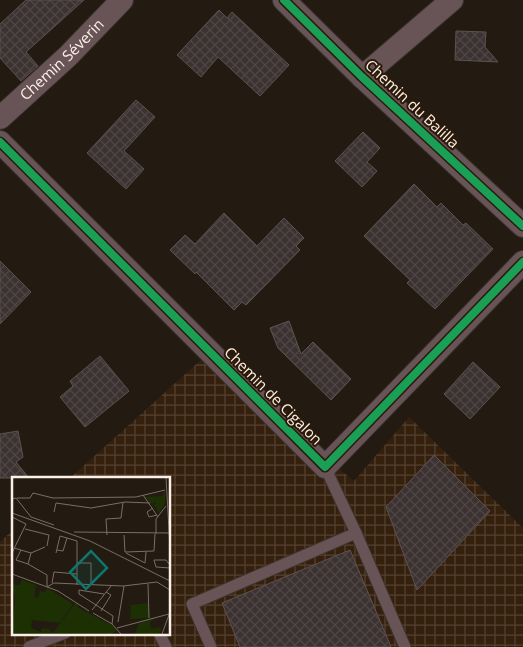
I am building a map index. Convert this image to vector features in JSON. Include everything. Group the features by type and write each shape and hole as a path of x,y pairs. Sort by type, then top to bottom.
{"street":[{"name":"Chemin Séverin","path":"0,118 68,56 122,0"},
{"name":"Chemin du Balilla","path":"284,0 362,77 523,226"},
{"path":"362,77 452,0"},
{"name":"Chemin de Cigalon","path":"0,142 325,467 523,262"}],"lane":[{"path":"325,467 356,533 405,647"},
{"path":"210,647 192,604 356,533"},
{"path":"29,647 62,634"},
{"path":"160,634 166,647"}],"shaded area":[{"path":"202,359 354,481 409,417 523,528 523,647 0,647 0,542 12,531 12,634 170,634 170,477 71,477"}],"building":[{"path":"26,0 84,0 26,52 38,66 21,81 0,58 0,24"},
{"path":"219,10 227,18 232,12 289,65 260,96 218,57 201,77 177,55"},
{"path":"456,31 486,32 485,47 498,62 455,60"},
{"path":"136,100 155,117 124,151 144,169 126,189 87,153"},
{"path":"363,132 380,148 367,162 377,171 362,187 335,161"},
{"path":"414,184 437,207 441,203 463,225 466,223 493,249 435,309 407,283 410,280 364,236"},
{"path":"224,213 257,246 284,218 304,238 296,246 300,250 246,305 242,302 234,310 196,272 195,274 170,250 185,235 195,244"},
{"path":"0,261 31,292 0,324"},
{"path":"289,321 301,354 313,342 351,379 331,400 278,348 270,328"},
{"path":"100,356 129,391 85,427 60,397 73,386 70,381"},
{"path":"473,362 500,387 470,419 444,394"},
{"path":"18,431 23,457 16,462 28,477 0,478 0,434"},
{"path":"434,455 490,511 417,590 386,507"},
{"path":"350,550 391,647 240,647 222,603"}],"cycle path":[{"path":"284,0 362,77 523,226"},
{"path":"0,142 325,467 523,262"}]}
